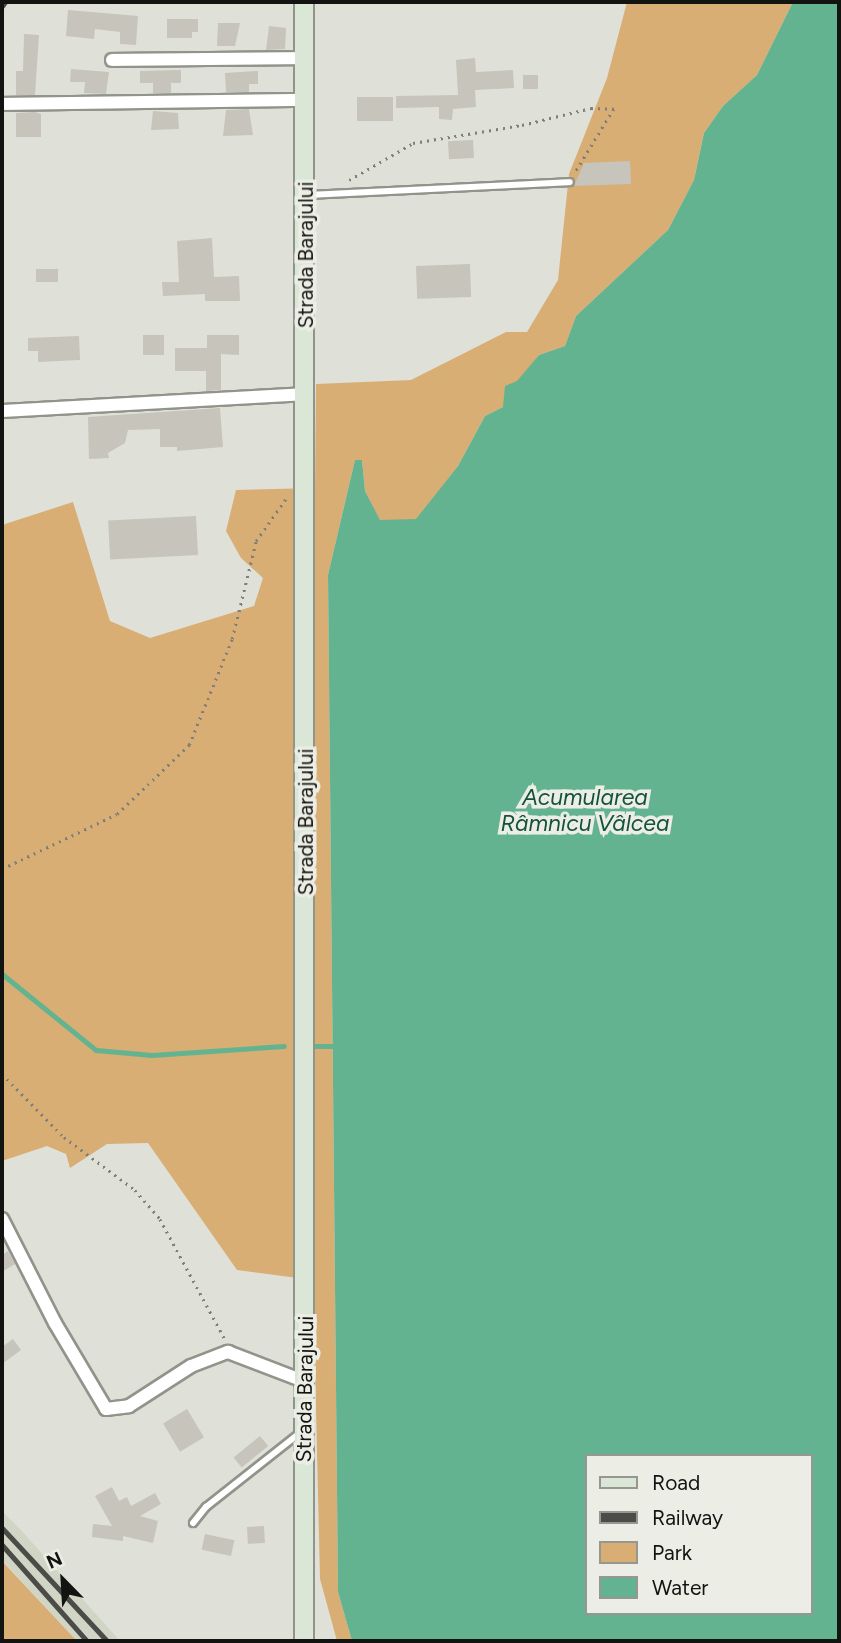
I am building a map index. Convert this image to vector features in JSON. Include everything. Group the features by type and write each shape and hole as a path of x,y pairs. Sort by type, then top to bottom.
{"street":[{"name":"Strada Barajului","path":"304,2 304,1641"},
{"path":"112,60 305,58"},
{"path":"2,104 305,100"},
{"path":"2,411 306,394"},
{"path":"2,1219 55,1323 106,1409 129,1406 215,1355 236,1353 306,1382"}],"lane":[{"path":"306,195 570,182"},
{"path":"193,1523 206,1507 305,1429"}],"path":[{"path":"328,194 412,142 522,125 591,108 614,109 570,182"},
{"path":"2,869 117,814 189,745 232,639 256,541 271,513 306,477"},
{"path":"2,1074 64,1137 135,1190 160,1219 217,1328 236,1353"}],"shaded area":[{"path":"2,1511 120,1641 77,1641 2,1560"}],"green space":[{"path":"627,2 793,2 757,75 723,106 704,133 694,180 668,230 576,316 565,346 539,355 503,407 485,416 458,466 416,520 380,521 365,491 362,460 355,460 328,575 338,1592 352,1641 337,1641 320,1579 313,1280 237,1270 148,1143 107,1144 70,1168 66,1154 47,1146 2,1161 2,525 73,502 110,621 150,638 254,606 263,578 241,558 226,531 236,490 315,488 316,384 411,380 506,332 527,332 558,280 569,174 607,78"},
{"path":"2,1561 75,1639 77,1641 2,1641"}],"water":[{"name":"Acumularea Râmnicu Vâlcea","path":"793,2 839,2 839,1641 352,1641 338,1592 328,575 355,460 362,460 365,491 380,520 416,519 458,466 485,416 503,407 505,386 517,381 539,355 565,346 576,316 668,230 694,180 704,133 723,106 757,75"}],"building":[{"path":"68,10 138,16 136,45 120,44 120,32 95,29 94,39 66,36"},
{"path":"167,19 198,19 198,32 192,32 192,38 167,38"},
{"path":"218,23 240,23 235,46 217,46"},
{"path":"269,26 286,28 285,49 266,50"},
{"path":"24,34 39,35 35,95 16,95 16,71 23,71"},
{"path":"475,58 476,72 513,70 514,88 475,90 476,107 453,109 452,120 439,119 439,107 396,108 396,96 458,95 456,60"},
{"path":"71,69 109,72 106,94 84,93 85,82 70,82"},
{"path":"181,70 181,83 171,83 171,93 153,93 153,83 140,83 140,71"},
{"path":"258,71 258,84 249,84 249,92 226,92 225,73"},
{"path":"523,75 538,75 538,89 523,89"},
{"path":"357,97 393,97 393,121 357,121"},
{"path":"249,109 253,135 223,136 226,110"},
{"path":"153,111 178,113 179,129 151,130"},
{"path":"16,113 41,114 41,137 16,137"},
{"path":"473,140 474,158 449,159 448,141"},
{"path":"630,161 631,184 574,186 584,163"},
{"path":"212,238 214,277 239,276 240,301 205,301 205,294 163,296 162,282 179,282 177,241"},
{"path":"470,264 471,297 417,299 416,266"},
{"path":"36,269 58,269 58,282 36,282"},
{"path":"143,335 164,335 164,355 143,355"},
{"path":"207,335 239,335 239,355 221,354 221,390 206,391 206,371 175,371 175,348 207,348"},
{"path":"79,336 80,360 38,362 38,351 28,351 28,338"},
{"path":"220,408 223,447 177,451 177,447 160,447 160,429 128,430 125,443 108,453 109,458 89,459 88,417"},
{"path":"196,516 198,555 110,560 108,521"},
{"path":"8,1251 15,1264 2,1272 2,1255"},
{"path":"13,1339 21,1350 2,1364 2,1347"},
{"path":"187,1409 204,1437 180,1452 163,1423"},
{"path":"260,1436 268,1446 242,1467 234,1457"},
{"path":"112,1487 119,1501 127,1497 131,1506 155,1493 161,1504 140,1516 158,1521 153,1543 123,1536 123,1541 92,1537 93,1524 112,1526 95,1496"},
{"path":"264,1526 265,1543 248,1544 247,1527"},
{"path":"205,1534 234,1540 231,1556 202,1550"}],"waterway":[{"path":"2,974 96,1050 152,1055 284,1046"},
{"path":"313,1046 332,1046"}],"railway":[{"path":"2,6 5,2"},
{"path":"2,1528 107,1641"},
{"path":"2,1545 87,1641"}]}
